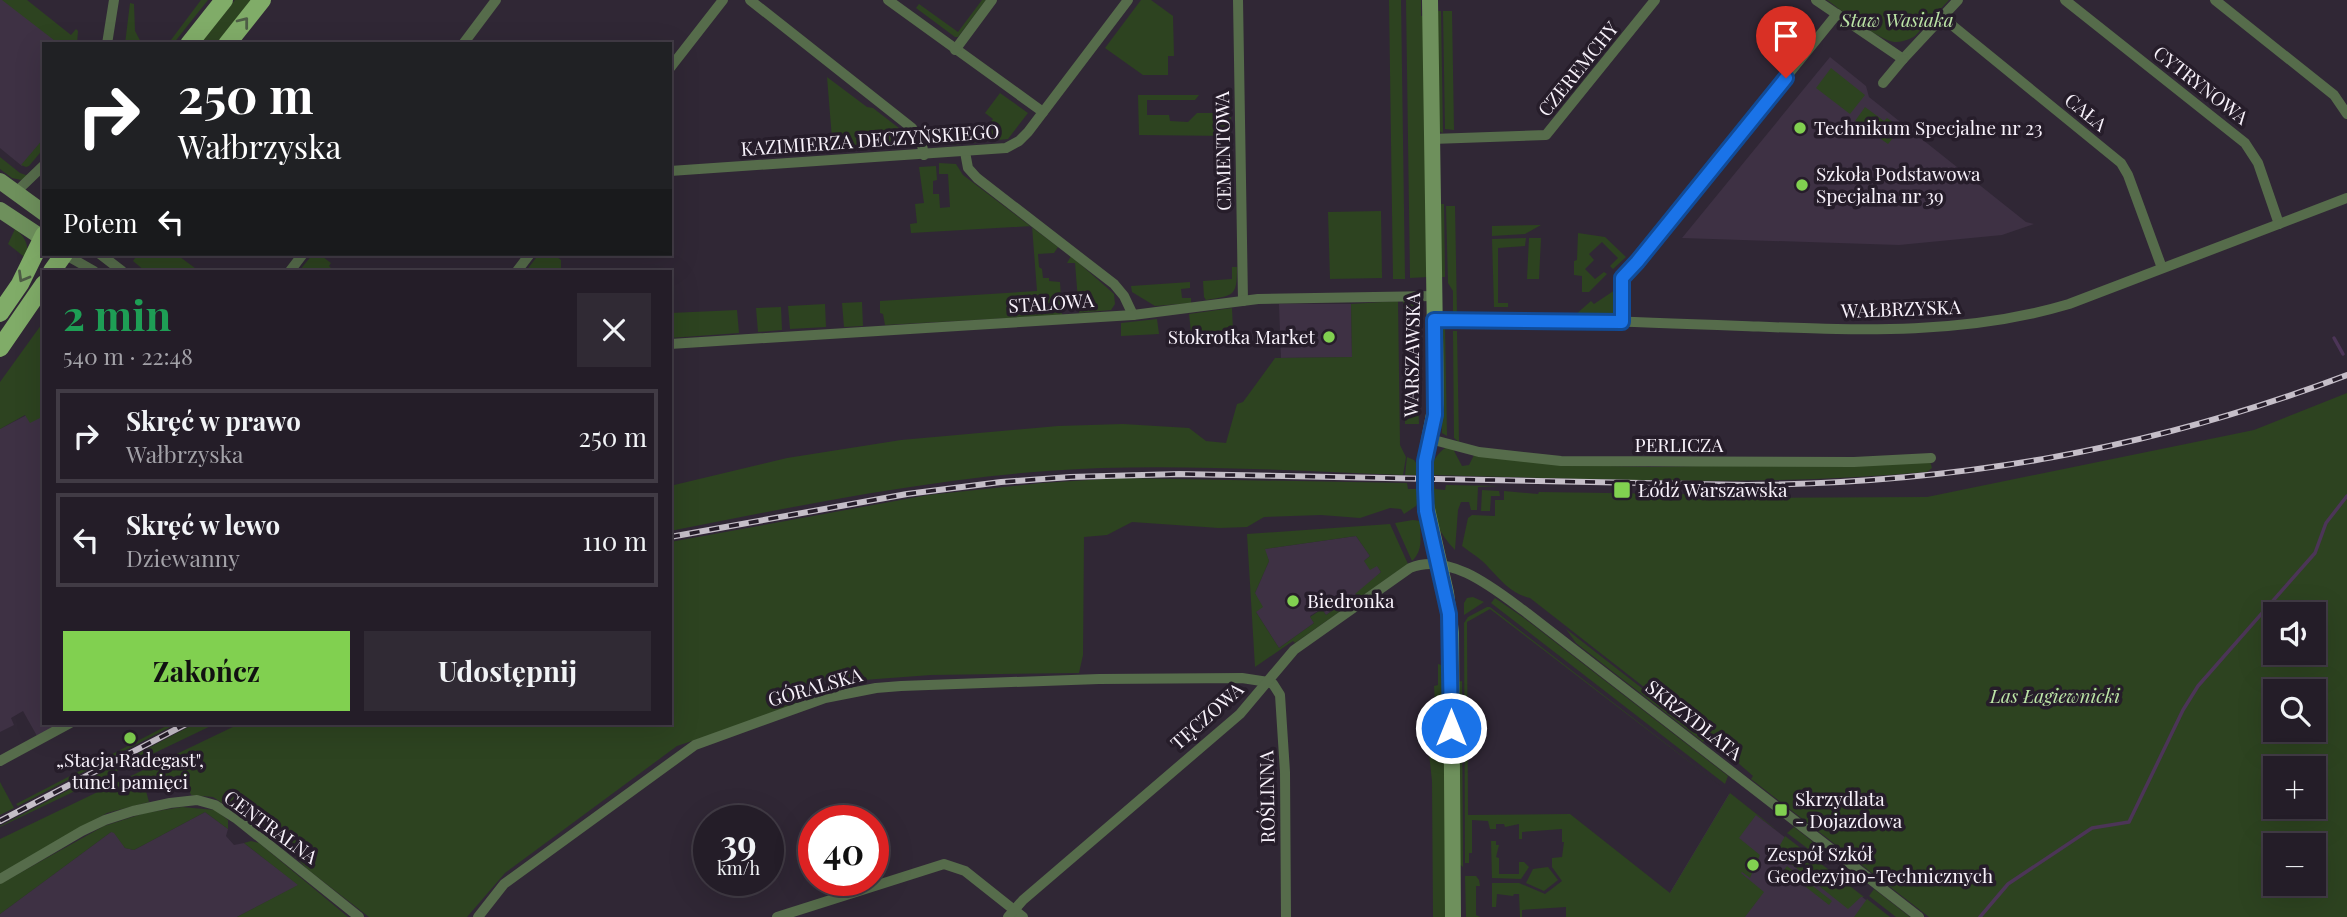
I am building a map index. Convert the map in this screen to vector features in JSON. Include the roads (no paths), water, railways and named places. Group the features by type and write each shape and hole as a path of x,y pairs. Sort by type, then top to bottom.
{"main road":[{"path":"191,42 224,0"},
{"path":"229,42 262,0"},
{"path":"0,313 20,284 42,240"},
{"path":"0,348 42,287"}],"street":[{"path":"107,42 114,0"},
{"path":"464,42 496,0"},
{"path":"672,65 723,0"},
{"path":"750,0 912,128 921,140 924,155"},
{"path":"888,0 1043,112"},
{"path":"955,50 992,0"},
{"name":"KAZIMIERZA DECZYŃSKIEGO","path":"672,172 965,152 1010,146 1024,136 1128,0"},
{"name":"CEMENTOWA","path":"1238,0 1243,301"},
{"name":"WARSZAWSKA","path":"1430,0 1436,404 1425,469 1425,500 1440,566 1451,636 1452,917"},
{"name":"CZEREMCHY","path":"1432,139 1546,135 1656,0"},
{"path":"1816,0 1903,59"},
{"path":"1883,83 1958,0"},
{"name":"CYTRYNOWA","path":"2065,0 2245,143 2258,163 2279,224"},
{"path":"2215,0 2334,95 2347,114"},
{"path":"1622,322 1622,278 1837,14"},
{"name":"CAŁA","path":"1942,17 2121,163 2162,268"},
{"path":"965,152 968,168 977,178 1119,288 1133,315"},
{"path":"0,181 30,199 42,170"},
{"name":"WAŁBRZYSKA","path":"1434,320 1622,322 1866,330 1972,324 2032,315 2068,304 2347,198"},
{"path":"0,210 42,237"},
{"path":"68,256 92,270"},
{"path":"103,256 121,270"},
{"path":"291,270 301,256"},
{"path":"518,270 528,256"},
{"name":"STALOWA","path":"672,344 1133,315 1243,301 1434,296"},
{"name":"PERLICZA","path":"1430,439 1479,452 1561,461 1854,462 1931,458"},
{"name":"TĘCZOWA","path":"1015,915 1028,895 1240,713 1298,647 1410,568 1440,566"},
{"name":"SKRZYDLATA","path":"1440,566 1478,578 1527,613 1919,917"},
{"name":"GÓRALSKA","path":"478,917 499,889 517,874 695,745 825,698 876,688 914,685 1113,679 1242,678 1268,681"},
{"name":"ROŚLINNA","path":"1268,681 1277,689 1281,700 1286,917"},
{"path":"0,761 66,725"},
{"name":"CENTRALNA","path":"0,879 105,820 170,803 197,800 215,805 237,819 359,917"},
{"path":"777,917 944,864 965,871 1015,915"}],"waterway":[{"path":"2334,338 2343,354"},
{"path":"1980,917 2008,884 2092,828 2129,822 2183,710 2198,686 2315,553 2326,523 2347,496"}],"railway":[{"path":"672,537 907,494 1001,482 1070,477 1179,474 1747,485 1902,478 2052,457 2126,442 2199,424 2347,375"},
{"path":"0,821 184,725"}],"place":[{"name":"Technikum Specjalne nr 23","path":"1800,128"},
{"name":"Szkoła Podstawowa Specjalna nr 39","path":"1802,185"},
{"name":"Stokrotka Market","path":"1329,337"},
{"name":"Łódź Warszawska","path":"1622,490"},
{"name":"Biedronka","path":"1293,601"},
{"name":"„Stacja Radegast\", tunel pamięci","path":"130,738"},
{"name":"Skrzydlata - Dojazdowa","path":"1781,810"},
{"name":"Zespół Szkół Geodezyjno-Technicznych","path":"1753,865"}],"park label":[{"name":"Staw Wasiaka","path":"1897,20"},
{"name":"Las Łagiewnicki","path":"2055,696"}]}
